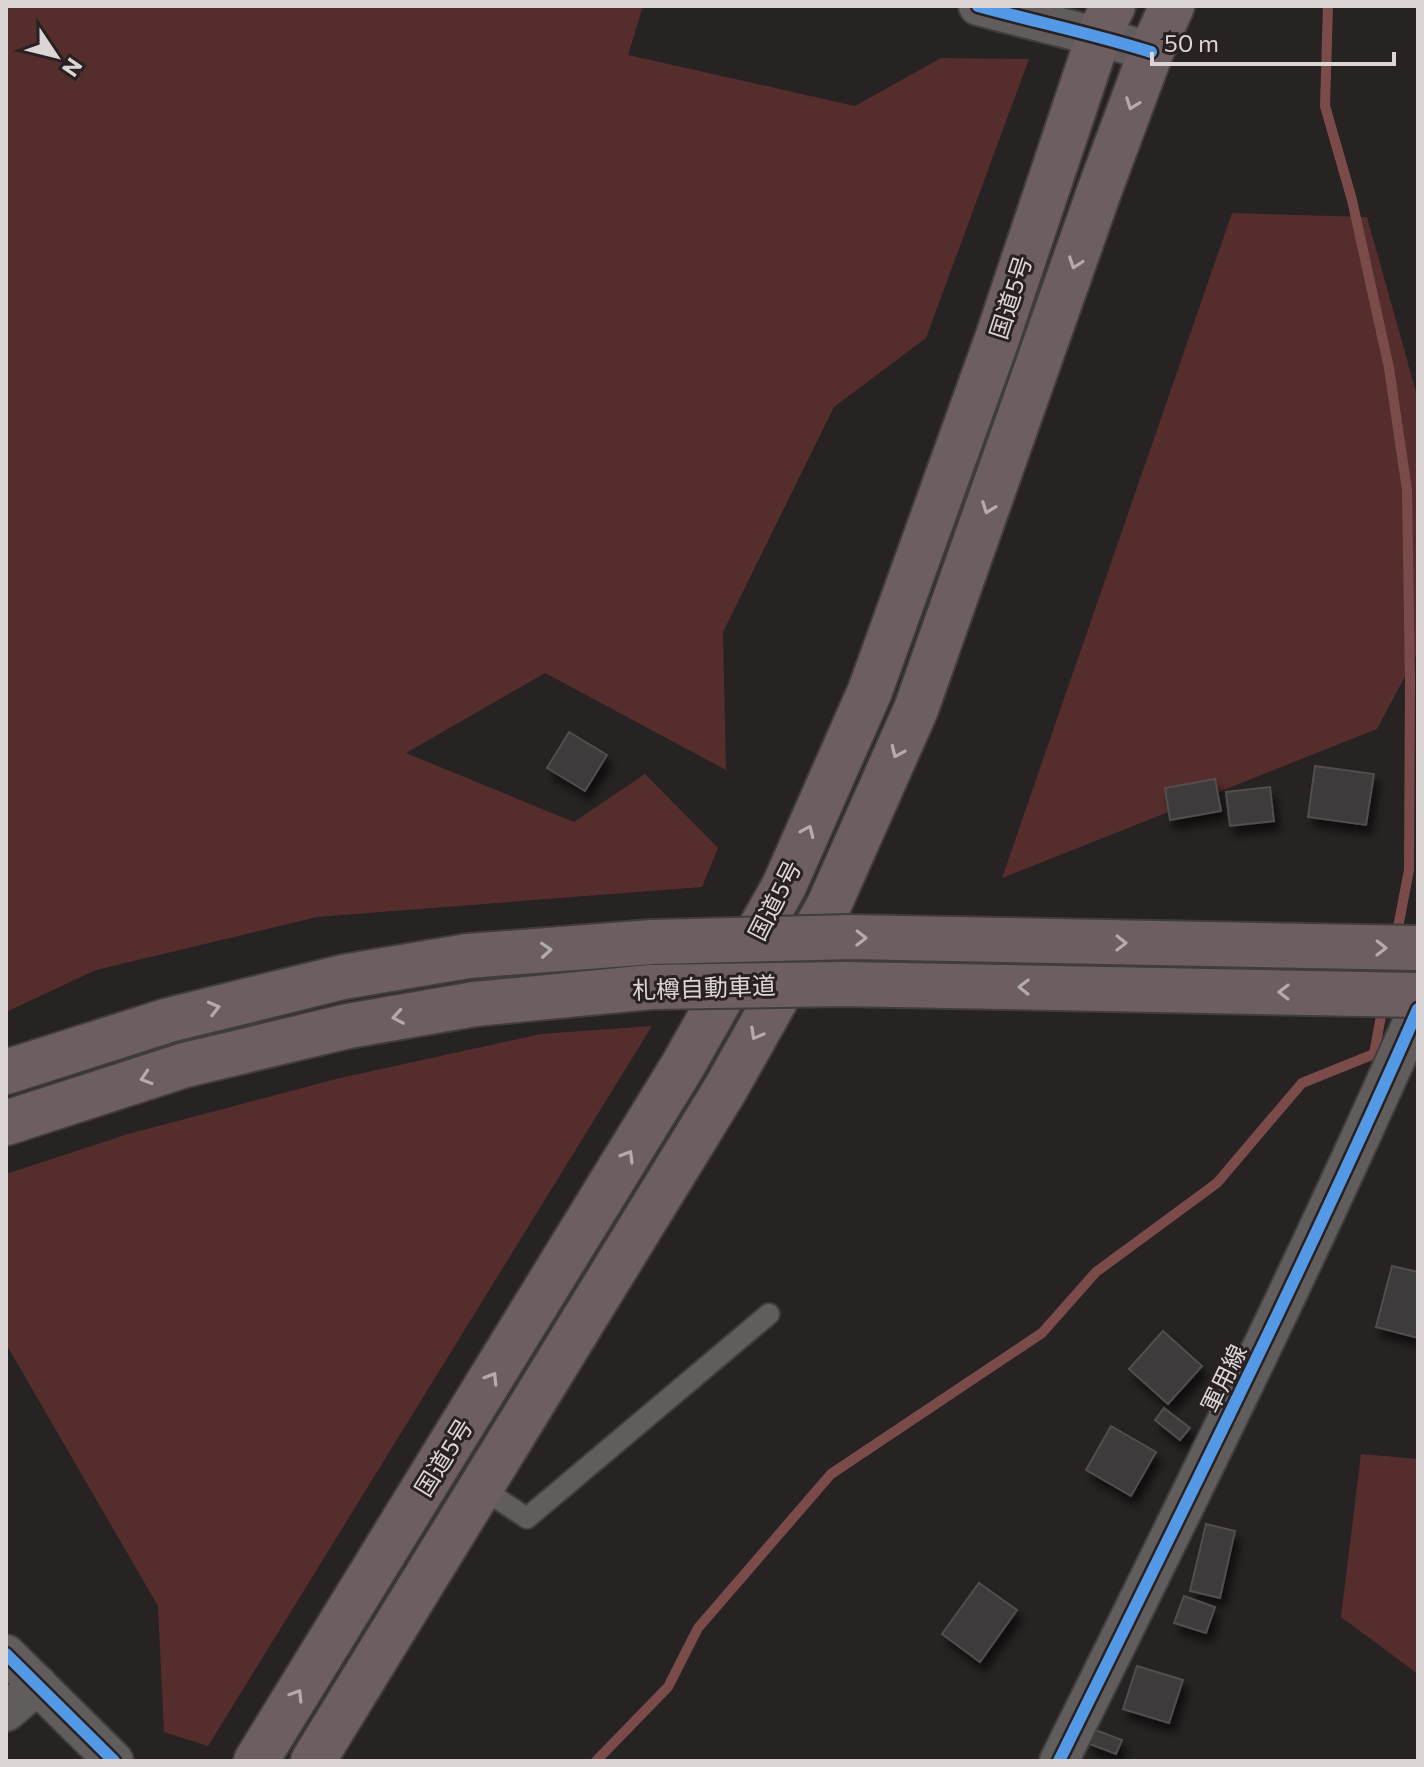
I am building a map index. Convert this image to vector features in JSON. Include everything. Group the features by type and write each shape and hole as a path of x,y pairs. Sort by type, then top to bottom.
{"highway":[{"name":"国道5号","path":"313,1761 726,1088 829,905 916,709 1151,52 1172,6"},
{"name":"国道5号","path":"256,1761 657,1108 784,886 870,691 997,339 1106,21"},
{"name":"札樽自動車道","path":"6,1072 169,1020 343,977 468,956 652,942 850,937 1418,948"},
{"name":"札樽自動車道","path":"6,1123 185,1065 348,1026 475,1004 651,987 843,984 1418,995"}],"street":[{"path":"978,6 1045,25 1106,21 1151,52"},
{"name":"軍用線","path":"1059,1761 1348,1170 1418,1009"},
{"path":"6,1654 114,1761"},
{"path":"6,1712 38,1685"}],"lane":[{"path":"481,1488 527,1518 769,1314"}],"shaded area":[{"path":"6,6 643,6 628,55 855,106 941,58 1029,59 926,338 834,407 723,632 726,770 545,673 406,753 574,822 645,774 718,848 702,887 317,917 96,970 6,1012"},
{"path":"1232,213 1367,217 1418,399 1418,652 1377,729 1002,878"},
{"path":"652,1026 208,1746 164,1732 158,1606 6,1344 6,1174 128,1134 340,1078 541,1034"},
{"path":"1361,1454 1418,1459 1418,1674 1341,1617"}],"building":[{"path":"569,732 607,755 585,791 547,768"},
{"path":"1315,766 1374,774 1366,825 1308,817"},
{"path":"1215,779 1221,811 1170,820 1165,788"},
{"path":"1270,787 1274,821 1230,826 1226,792"},
{"path":"1392,1266 1418,1272 1418,1338 1376,1327"},
{"path":"1163,1331 1202,1366 1168,1404 1129,1369"},
{"path":"1164,1408 1190,1428 1180,1440 1155,1420"},
{"path":"1111,1426 1156,1452 1131,1496 1086,1470"},
{"path":"1206,1524 1235,1531 1220,1598 1190,1591"},
{"path":"979,1583 1017,1610 980,1662 942,1634"},
{"path":"1184,1596 1215,1607 1206,1633 1174,1623"},
{"path":"1137,1666 1183,1680 1169,1723 1123,1709"},
{"path":"1093,1729 1122,1740 1116,1754 1087,1743"}],"waterway":[{"path":"1328,6 1325,106 1352,200 1389,368 1407,490 1409,870 1396,938"},
{"path":"596,1761 668,1687 698,1628 831,1474 1042,1333 1096,1272 1217,1183 1302,1083 1374,1054 1383,1005"}],"cycle path":[{"path":"978,6 1151,52"},
{"path":"1059,1761 1288,1293 1418,1009"},
{"path":"6,1654 114,1761"}]}
